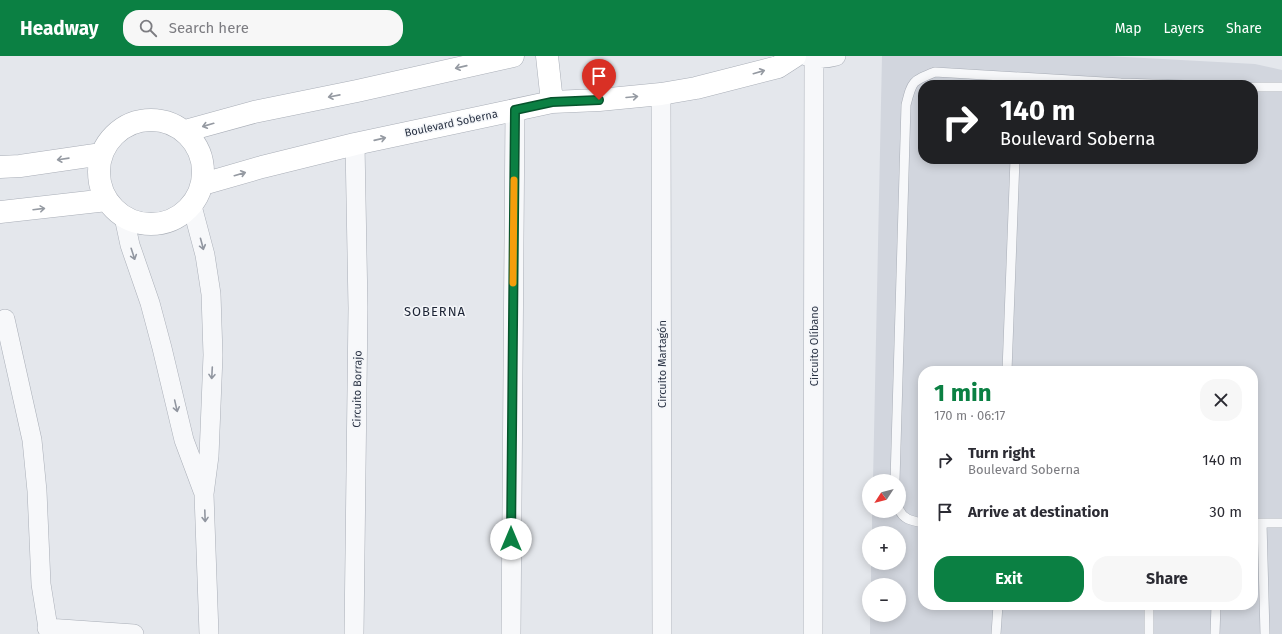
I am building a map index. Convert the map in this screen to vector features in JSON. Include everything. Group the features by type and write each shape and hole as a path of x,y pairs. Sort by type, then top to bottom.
{"street":[{"path":"185,131 254,112 357,91 482,59 513,56"},
{"path":"547,56 552,102"},
{"path":"805,57 827,59 836,56"},
{"name":"Boulevard Soberna","path":"203,184 262,167 355,144 552,102 599,100 662,94 734,79 778,67 805,57"},
{"name":"Circuito Olíbano","path":"805,57 813,634"},
{"name":"Circuito Martagón","path":"662,94 662,634"},
{"path":"511,634 515,110"},
{"path":"154,119 170,123 185,131 198,147 204,165 203,184 192,206 178,218 160,224 141,224 124,217 115,210 107,200 100,186 99,170 102,154 110,139 122,128 137,121 154,119"},
{"name":"Circuito Borrajo","path":"354,634 358,308 355,144"},
{"path":"0,167 20,166 102,154"},
{"path":"0,212 30,210 107,200"},
{"path":"192,206 205,255 211,294 213,355 209,456 204,494 210,634"},
{"path":"124,217 130,245 150,303 184,440 204,494"},
{"path":"5,319 32,440 37,491 41,584 48,631 134,634"}],"lane":[{"path":"896,474 906,105 910,89 917,79 935,72 1008,80"},
{"path":"1258,87 1282,88"},
{"path":"1007,366 1015,164"},
{"path":"906,518 909,521 918,522"},
{"path":"1258,523 1282,523"},
{"path":"1258,537 1265,634"},
{"path":"996,634 998,610"},
{"path":"1149,610 1149,634"},
{"path":"1215,634 1216,610"}],"shaded area":[{"path":"882,56 1107,56 1255,64 1282,70 1282,634 870,634 870,622 906,622 906,578 871,578 871,570 906,570 906,526 872,526 872,518 906,518 906,474 873,474"}],"slow traffic":[{"path":"513,283 514,180"}],"district":[{"name":"SOBERNA","path":"435,311"}],"route":[{"path":"511,539 515,110 552,102 599,100"}]}
